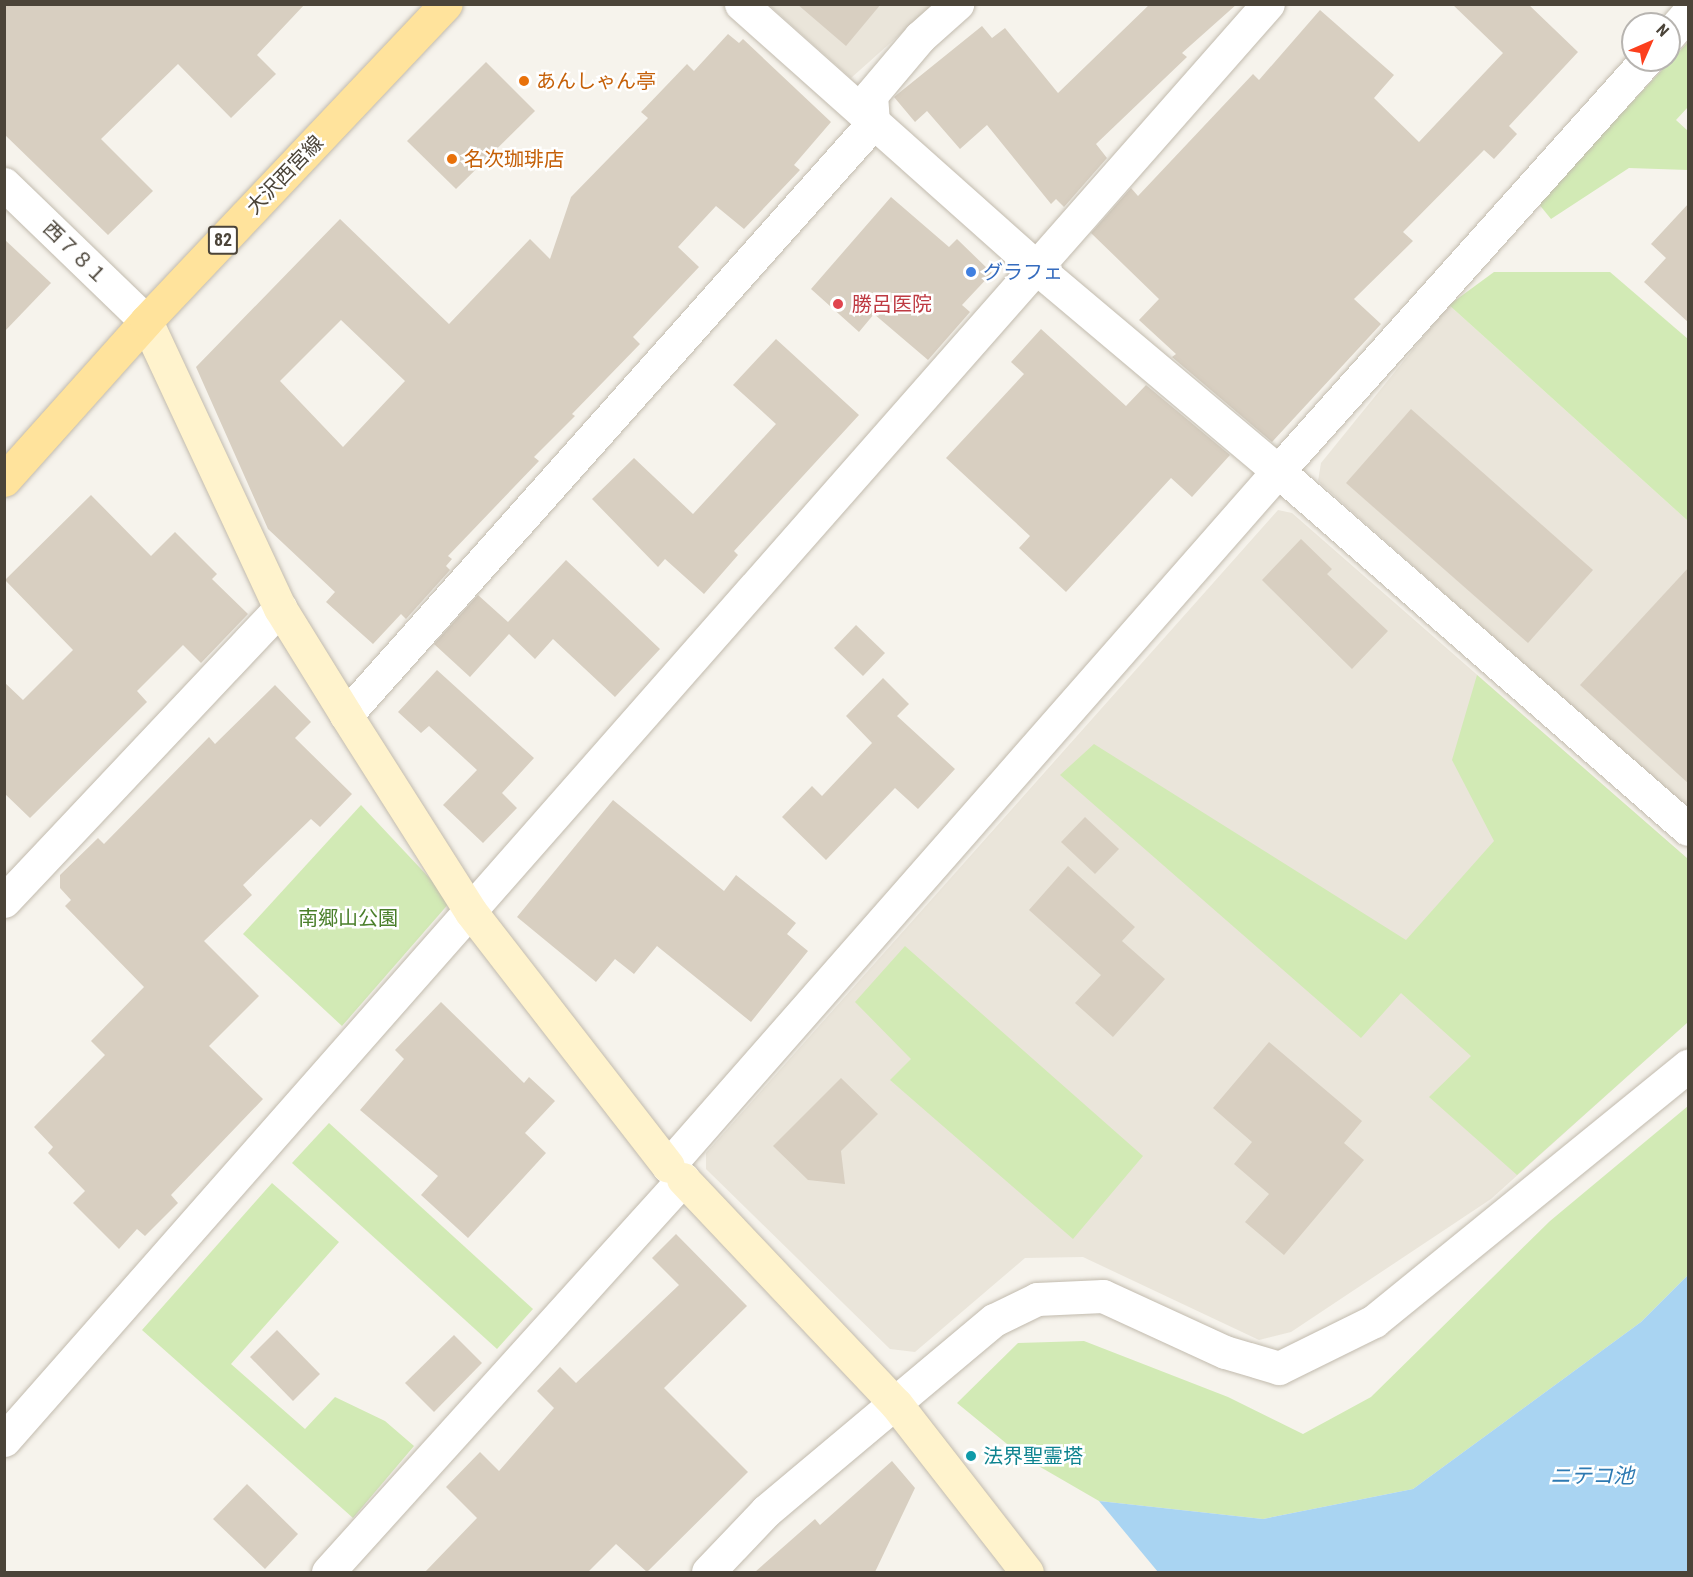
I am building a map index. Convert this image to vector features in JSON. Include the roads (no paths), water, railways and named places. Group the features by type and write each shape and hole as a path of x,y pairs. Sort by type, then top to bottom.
{"main road":[{"name":"大沢西宮線","path":"4,480 146,321 446,4"}],"street":[{"path":"741,4 1038,269 1278,471 1689,829"},
{"path":"346,715 873,123 871,95 920,37 957,4"},
{"path":"4,1440 1038,269 1268,4"},
{"path":"328,1572 676,1172 1278,471 1635,72"},
{"name":"西７８１","path":"4,184 146,321"},
{"path":"146,321 280,608 471,912 676,1172 896,1404 1027,1572"},
{"path":"4,901 280,608"},
{"path":"708,1572 766,1511 994,1320 1037,1299 1103,1296 1225,1352 1279,1368 1374,1321 1689,1066"}],"water":[{"name":"ニテコ池","path":"1688,1275 1688,1572 1158,1572 1099,1501 1263,1519 1413,1489 1641,1322"}],"place":[{"name":"あんしゃん亭","path":"524,81"},
{"name":"名次珈琲店","path":"452,159"},
{"name":"グラフェ","path":"971,272"},
{"name":"勝呂医院","path":"838,304"},
{"name":"法界聖霊塔","path":"971,1456"}],"park label":[{"name":"南郷山公園","path":"348,918"}]}
